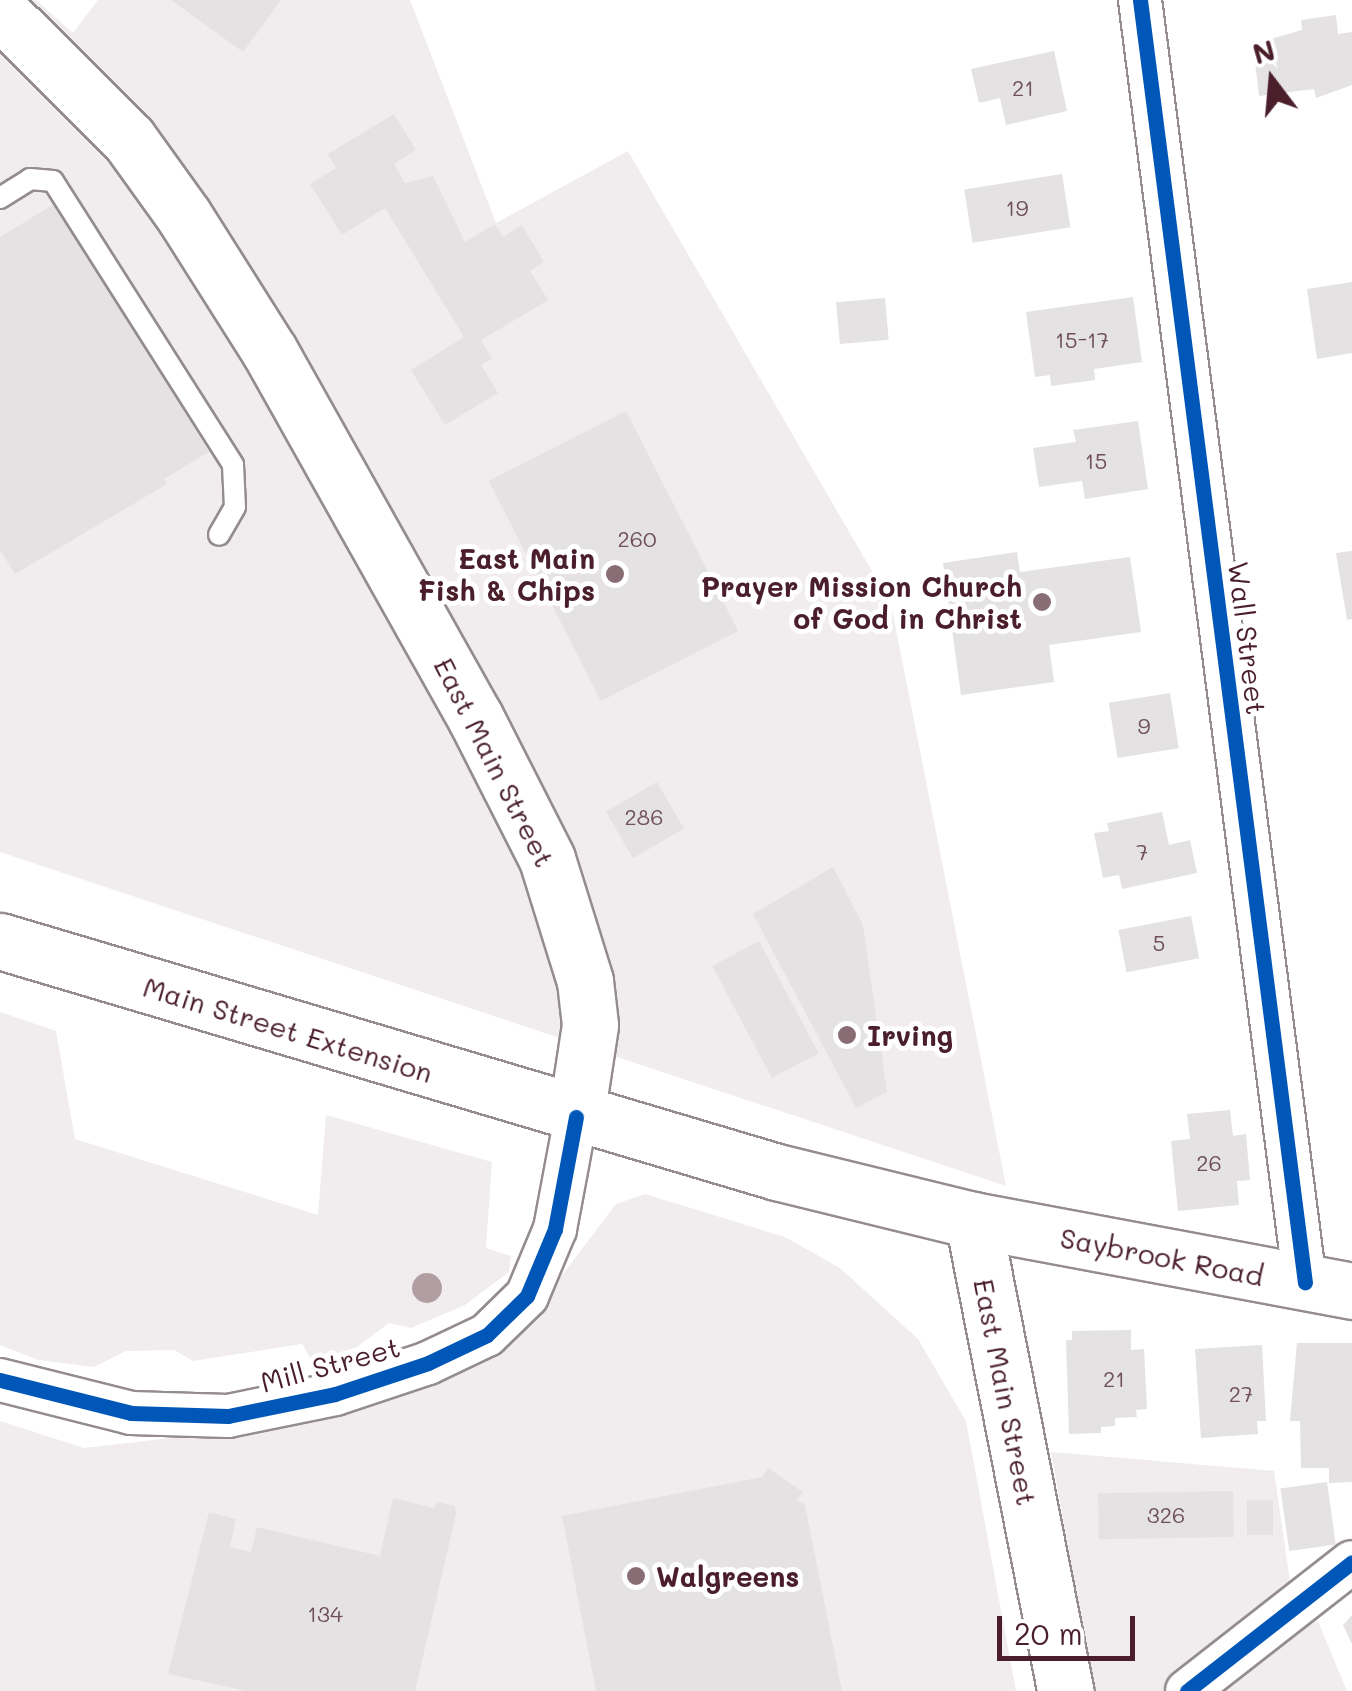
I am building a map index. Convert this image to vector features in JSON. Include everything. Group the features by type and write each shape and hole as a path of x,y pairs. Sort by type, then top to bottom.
{"main road":[{"name":"East Main Street","path":"0,11 78,82 184,216 270,352 475,718 547,859 585,981 590,1025 576,1117"},
{"name":"Main Street Extension","path":"0,941 576,1117"},
{"path":"576,1117 973,1220"},
{"name":"Saybrook Road","path":"973,1220 1328,1286"},
{"name":"East Main Street","path":"973,1220 1065,1691"}],"street":[{"name":"Wall Street","path":"1140,0 1328,1286"},
{"name":"Mill Street","path":"15,1384 132,1413 228,1416 371,1384 487,1335 527,1296 545,1263 576,1117"},
{"path":"1187,1691 1352,1562"}],"lane":[{"path":"0,198 30,179 53,182 234,466 235,507 219,535"}],"shaded area":[{"path":"36,0 73,33 98,0 410,0 496,223 628,151 891,604 1006,1186 0,852 0,1"},
{"path":"0,1012 56,1031 75,1139 318,1215 326,1115 492,1162 486,1248 511,1256 509,1272 465,1305 411,1328 389,1323 357,1347 312,1361 302,1344 193,1361 174,1350 126,1351 94,1367 38,1360 0,1345"},
{"path":"645,1194 785,1237 840,1268 918,1339 966,1421 1016,1691 0,1691 0,1421 84,1448 310,1422 516,1336 616,1204"},
{"path":"1051,1452 1274,1471 1297,1630 1318,1621 1347,1691 1094,1691"}],"building":[{"path":"171,0 281,0 243,52"},
{"path":"1336,15 1338,34 1352,32 1352,85 1316,98 1314,89 1259,96 1253,44 1302,30 1301,20"},
{"path":"1054,51 1067,111 1006,125 1000,98 979,103 971,69"},
{"path":"394,114 416,150 394,164 405,183 433,176 465,242 495,224 503,237 522,225 544,262 530,271 548,300 481,340 492,359 481,365 498,393 445,425 411,370 464,337 385,208 342,235 310,184 336,168 328,154"},
{"path":"1062,174 1070,227 973,243 964,189"},
{"path":"54,204 209,452 164,479 167,484 15,574 0,550 0,237"},
{"path":"1352,282 1352,353 1317,359 1307,289"},
{"path":"1133,297 1142,362 1094,369 1095,380 1051,386 1050,375 1035,377 1026,312"},
{"path":"885,298 889,340 840,344 836,302"},
{"path":"626,411 738,631 601,701 489,481"},
{"path":"1138,421 1148,489 1085,499 1082,481 1039,487 1033,448 1076,442 1073,430"},
{"path":"1352,551 1352,619 1347,620 1336,553"},
{"name":"Prayer Mission Church of God in Christ","path":"1017,552 1020,572 1130,557 1141,632 1049,645 1054,682 961,695 943,563"},
{"path":"1170,693 1179,748 1118,758 1109,703"},
{"path":"657,782 684,829 633,858 606,812"},
{"path":"1162,812 1169,845 1190,840 1197,873 1122,889 1119,875 1103,878 1094,833 1109,831 1107,823"},
{"name":"Irving","path":"833,867 863,925 887,1092 856,1108 753,914"},
{"path":"1191,916 1199,958 1127,972 1118,930"},
{"path":"759,941 819,1053 772,1078 712,966"},
{"path":"1230,1110 1233,1136 1246,1134 1250,1180 1237,1181 1239,1205 1178,1211 1171,1141 1190,1139 1187,1114"},
{"path":"1131,1330 1131,1350 1144,1349 1147,1409 1136,1410 1137,1417 1115,1418 1115,1426 1101,1427 1101,1433 1069,1434 1066,1340 1072,1340 1072,1331"},
{"path":"1297,1343 1352,1343 1352,1482 1329,1483 1329,1468 1301,1468 1300,1421 1290,1421"},
{"path":"1262,1345 1266,1421 1257,1421 1258,1434 1201,1438 1195,1349"},
{"name":"Walgreens","path":"768,1468 803,1492 797,1500 805,1505 842,1691 596,1691 562,1516 762,1477"},
{"path":"1327,1482 1336,1544 1289,1551 1280,1489"},
{"path":"1233,1491 1234,1537 1099,1539 1098,1493"},
{"path":"393,1498 434,1508 437,1502 455,1506 456,1514 415,1691 247,1691 168,1674 209,1512 236,1519 230,1547 251,1552 257,1527 380,1556"},
{"path":"1247,1500 1273,1500 1273,1535 1247,1535"},
{"path":"1352,1615 1352,1644 1343,1625"}],"cycle path":[{"path":"1140,0 1305,1282"},
{"path":"0,1380 131,1413 228,1416 335,1394 428,1363 487,1335 527,1296 555,1229 576,1117"},
{"path":"1187,1691 1352,1562"}],"place":[{"name":"East Main Fish & Chips","path":"615,574"},
{"name":"Prayer Mission Church of God in Christ","path":"1042,602"},
{"name":"Irving","path":"847,1035"},
{"name":"Walgreens","path":"636,1576"}]}
